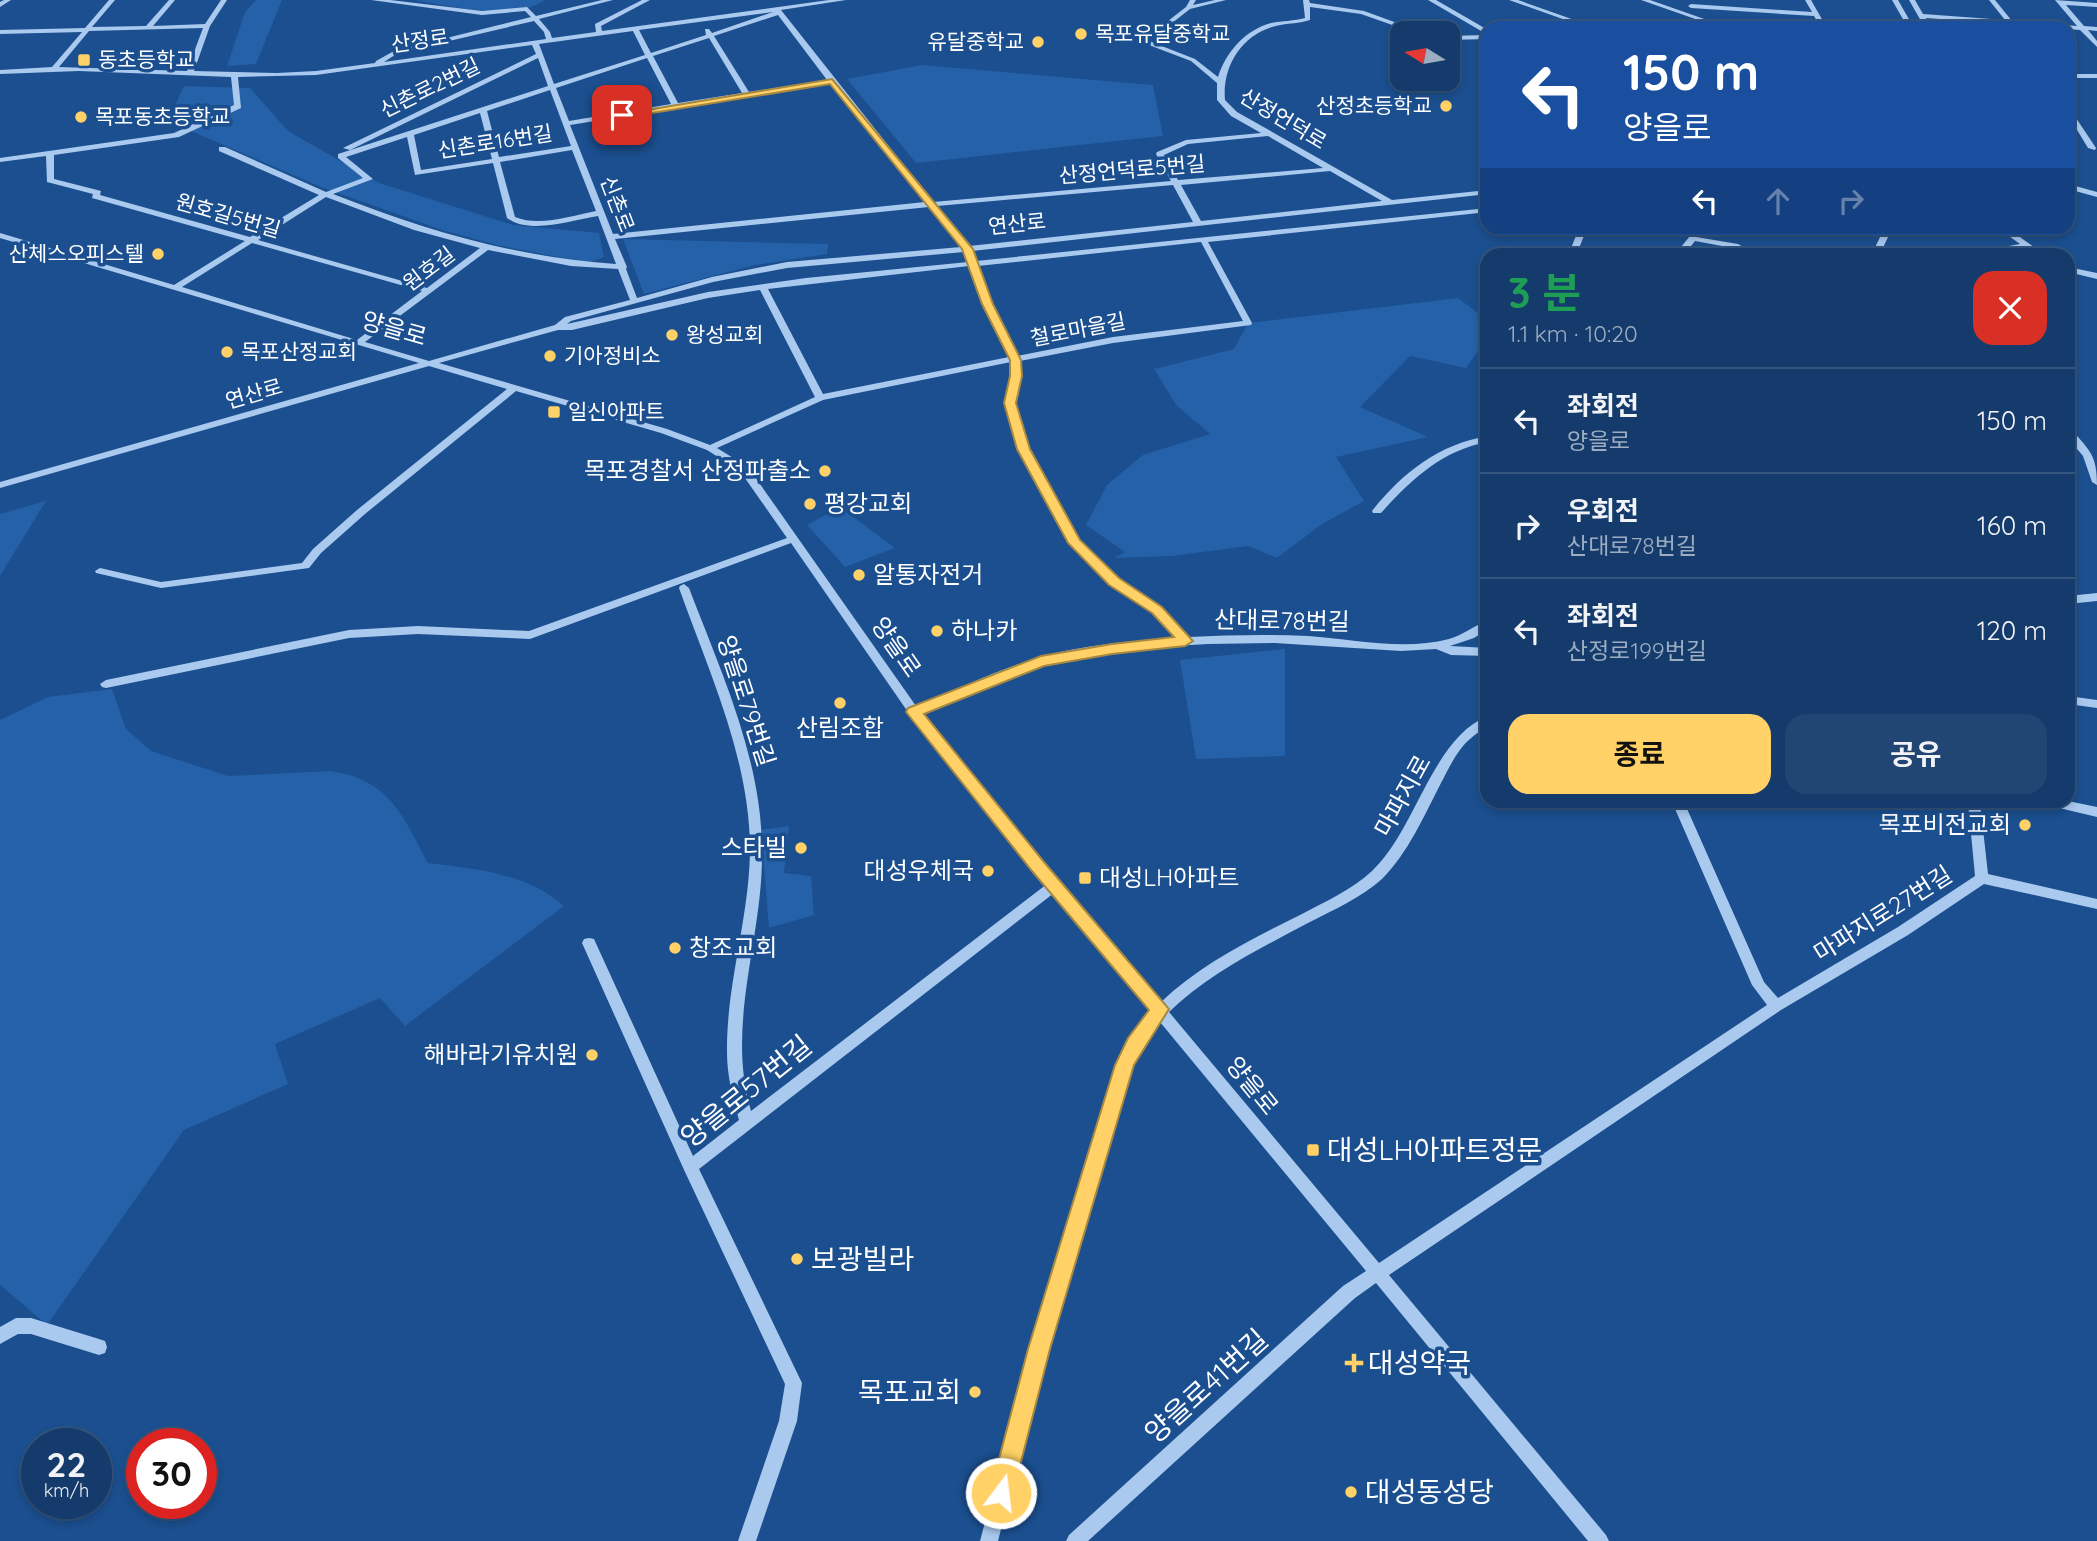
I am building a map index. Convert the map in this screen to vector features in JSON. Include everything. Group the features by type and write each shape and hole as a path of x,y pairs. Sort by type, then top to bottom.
{"street":[{"path":"0,5 8,0"},
{"path":"54,69 112,0"},
{"path":"148,27 172,0"},
{"path":"190,73 206,26 224,0"},
{"path":"374,0 482,13 527,9 550,41"},
{"path":"371,66 396,52 610,0"},
{"path":"600,34 597,24 647,0"},
{"path":"761,0 767,10"},
{"path":"809,5 823,0"},
{"name":"산정로","path":"0,72 54,69 234,75 308,74 843,0"},
{"path":"1193,0 1188,8 1144,42 1193,60 1221,83"},
{"path":"1188,8 1223,0"},
{"path":"1431,0 1480,30"},
{"path":"1497,0 1558,21"},
{"path":"1512,0 1574,21"},
{"path":"1644,0 1694,15 1703,21"},
{"path":"1808,0 1820,21"},
{"path":"1895,0 1907,21"},
{"path":"1912,0 1924,21"},
{"path":"1992,0 2010,21"},
{"path":"2060,1 2097,5"},
{"path":"2060,1 2097,45"},
{"path":"1306,3 1362,12 1390,22"},
{"name":"산정언덕로","path":"1306,3 1308,19 1266,27 1239,46 1226,62 1220,94 1224,106 1389,202"},
{"path":"1694,15 1690,3 1816,14"},
{"path":"341,156 711,36 776,13 777,9 967,249 988,304 1016,360 1016,376 1010,403 1023,449 1074,543 1114,582 1157,610 1185,641"},
{"path":"1921,16 1968,21"},
{"path":"702,19 747,95"},
{"path":"0,32 206,26"},
{"path":"2075,28 2097,29"},
{"path":"635,29 676,107"},
{"path":"1460,37 1480,36"},
{"name":"신촌로","path":"535,43 634,300"},
{"name":"신촌로2번길","path":"341,156 340,153 354,144 539,55"},
{"path":"0,160 176,135 238,106 234,75"},
{"path":"2075,76 2097,76"},
{"path":"568,123 832,81"},
{"path":"482,110 511,218 517,222 531,223 601,213"},
{"path":"2075,120 2092,148"},
{"name":"신촌로16번길","path":"410,134 418,173 576,147"},
{"path":"1198,223 1159,156 1186,142 1271,134"},
{"path":"222,149 324,195 439,234 487,247 583,265 622,267"},
{"name":"원호길5번길","path":"50,153 50,180 98,193 95,196 430,290"},
{"path":"175,288 324,195 369,179 341,156"},
{"name":"산정언덕로5번길","path":"934,206 1332,169"},
{"path":"2075,182 2095,192"},
{"path":"2075,188 2095,192"},
{"path":"2075,192 2095,192"},
{"name":"연산로","path":"558,327 568,319 634,300 712,280 787,265 967,249 1480,193"},
{"path":"611,237 831,213 934,206"},
{"name":"연산로","path":"0,485 558,327 572,327 708,295 1480,211"},
{"name":"양을로","path":"0,235 358,343 664,431 710,448 744,469 914,712 1054,886 1160,1009 1592,1538"},
{"path":"2011,235 2029,248"},
{"path":"1685,248 1693,238 1739,248"},
{"name":"철로마을길","path":"710,448 820,398 1125,338 1248,324 1204,241"},
{"path":"2012,248 2026,246"},
{"name":"원호길","path":"358,343 487,247"},
{"path":"2075,271 2097,276"},
{"path":"763,287 820,398"},
{"path":"100,571 161,585 305,566 317,551 361,512 514,388"},
{"path":"1377,511 1428,462 1463,443 1480,440"},
{"path":"2075,440 2088,456 2097,482"},
{"path":"106,684 349,634 418,630 530,635 793,539"},
{"name":"양을로79번길","path":"684,588 743,753 753,804 757,849 755,887 740,969 734,1029 738,1087 747,1122"},
{"path":"2075,599 2097,597"},
{"name":"산대로78번길","path":"914,712 1041,662 1112,649 1185,641 1305,640 1438,645 1480,630"},
{"path":"1438,645 1451,651 1480,652"},
{"path":"2075,701 2097,704"},
{"name":"마파지로","path":"989,1541 1039,1349 1124,1065 1135,1044 1160,1009 1200,976 1354,892 1373,878 1391,861 1451,753 1465,736 1480,726"},
{"path":"2075,807 2097,812"},
{"path":"1681,808 1759,985 1776,1006"},
{"name":"마파지로27번길","path":"1376,1274 1776,1006 1903,931 1982,878 1975,808"},
{"path":"1982,878 2097,904"},
{"name":"양을로57번길","path":"747,1541 788,1421 794,1383 690,1167 1054,886"},
{"path":"589,943 690,1167"},
{"name":"양을로41번길","path":"1075,1541 1340,1300 1376,1274"},
{"path":"0,1336 16,1326 31,1326 99,1347"}],"shaded area":[{"path":"256,0 282,0 256,64 227,66 245,12"},
{"path":"415,0 545,0 532,7 499,11"},
{"path":"922,65 1153,85 1163,136 916,163 847,79"},
{"path":"184,86 250,88 288,131 379,183 513,225 599,233 604,257 588,263 497,245 442,230 321,187 168,121"},
{"path":"623,239 828,244 827,254 755,265 644,294"},
{"path":"1458,298 1480,314 1480,348 1466,368 1410,356 1360,407 1428,437 1336,457 1364,501 1322,524 1277,558 1248,546 1172,556 1114,558 1125,552 1086,525 1107,485 1143,455 1210,434 1177,406 1154,369 1234,349 1248,323"},
{"path":"46,501 0,576 0,514"},
{"path":"840,507 895,548 845,567 807,525"},
{"path":"1285,649 1285,756 1196,759 1180,660"},
{"path":"112,689 126,729 151,751 228,776 331,771 351,776 368,783 392,803 411,830 428,863 517,879 564,906 405,1026 380,998 275,1044 288,1084 184,1130 47,1325 0,1285 0,720 48,697"},
{"path":"789,826 784,873 811,876 814,915 769,928 761,830"}],"place":[{"name":"목포유달중학교","path":"1081,34"},
{"name":"유달중학교","path":"1038,42"},
{"name":"동초등학교","path":"84,60"},
{"name":"산정초등학교","path":"1446,106"},
{"name":"목포동초등학교","path":"81,117"},
{"name":"산체스오피스텔","path":"158,254"},
{"name":"왕성교회","path":"672,335"},
{"name":"목포산정교회","path":"227,352"},
{"name":"기아정비소","path":"550,356"},
{"name":"일신아파트","path":"554,412"},
{"name":"목포경찰서 산정파출소","path":"825,471"},
{"name":"평강교회","path":"810,504"},
{"name":"알통자전거","path":"859,575"},
{"name":"하나카","path":"937,631"},
{"name":"산림조합","path":"840,703"},
{"name":"목포비전교회","path":"2025,825"},
{"name":"스타빌","path":"801,848"},
{"name":"대성우체국","path":"988,871"},
{"name":"대성LH아파트","path":"1085,878"},
{"name":"창조교회","path":"675,948"},
{"name":"해바라기유치원","path":"592,1055"},
{"name":"대성LH아파트정문","path":"1313,1150"},
{"name":"보광빌라","path":"797,1259"},
{"name":"대성약국","path":"1354,1363"},
{"name":"목포교회","path":"975,1392"},
{"name":"대성동성당","path":"1351,1492"}],"route":[{"path":"622,115 832,81 967,249 988,304 1016,360 1016,376 1010,403 1023,449 1074,543 1114,582 1157,610 1185,641 1112,649 1041,662 914,712 1038,866 1160,1009 1135,1044 1124,1065 1039,1349 1001,1493"}]}
